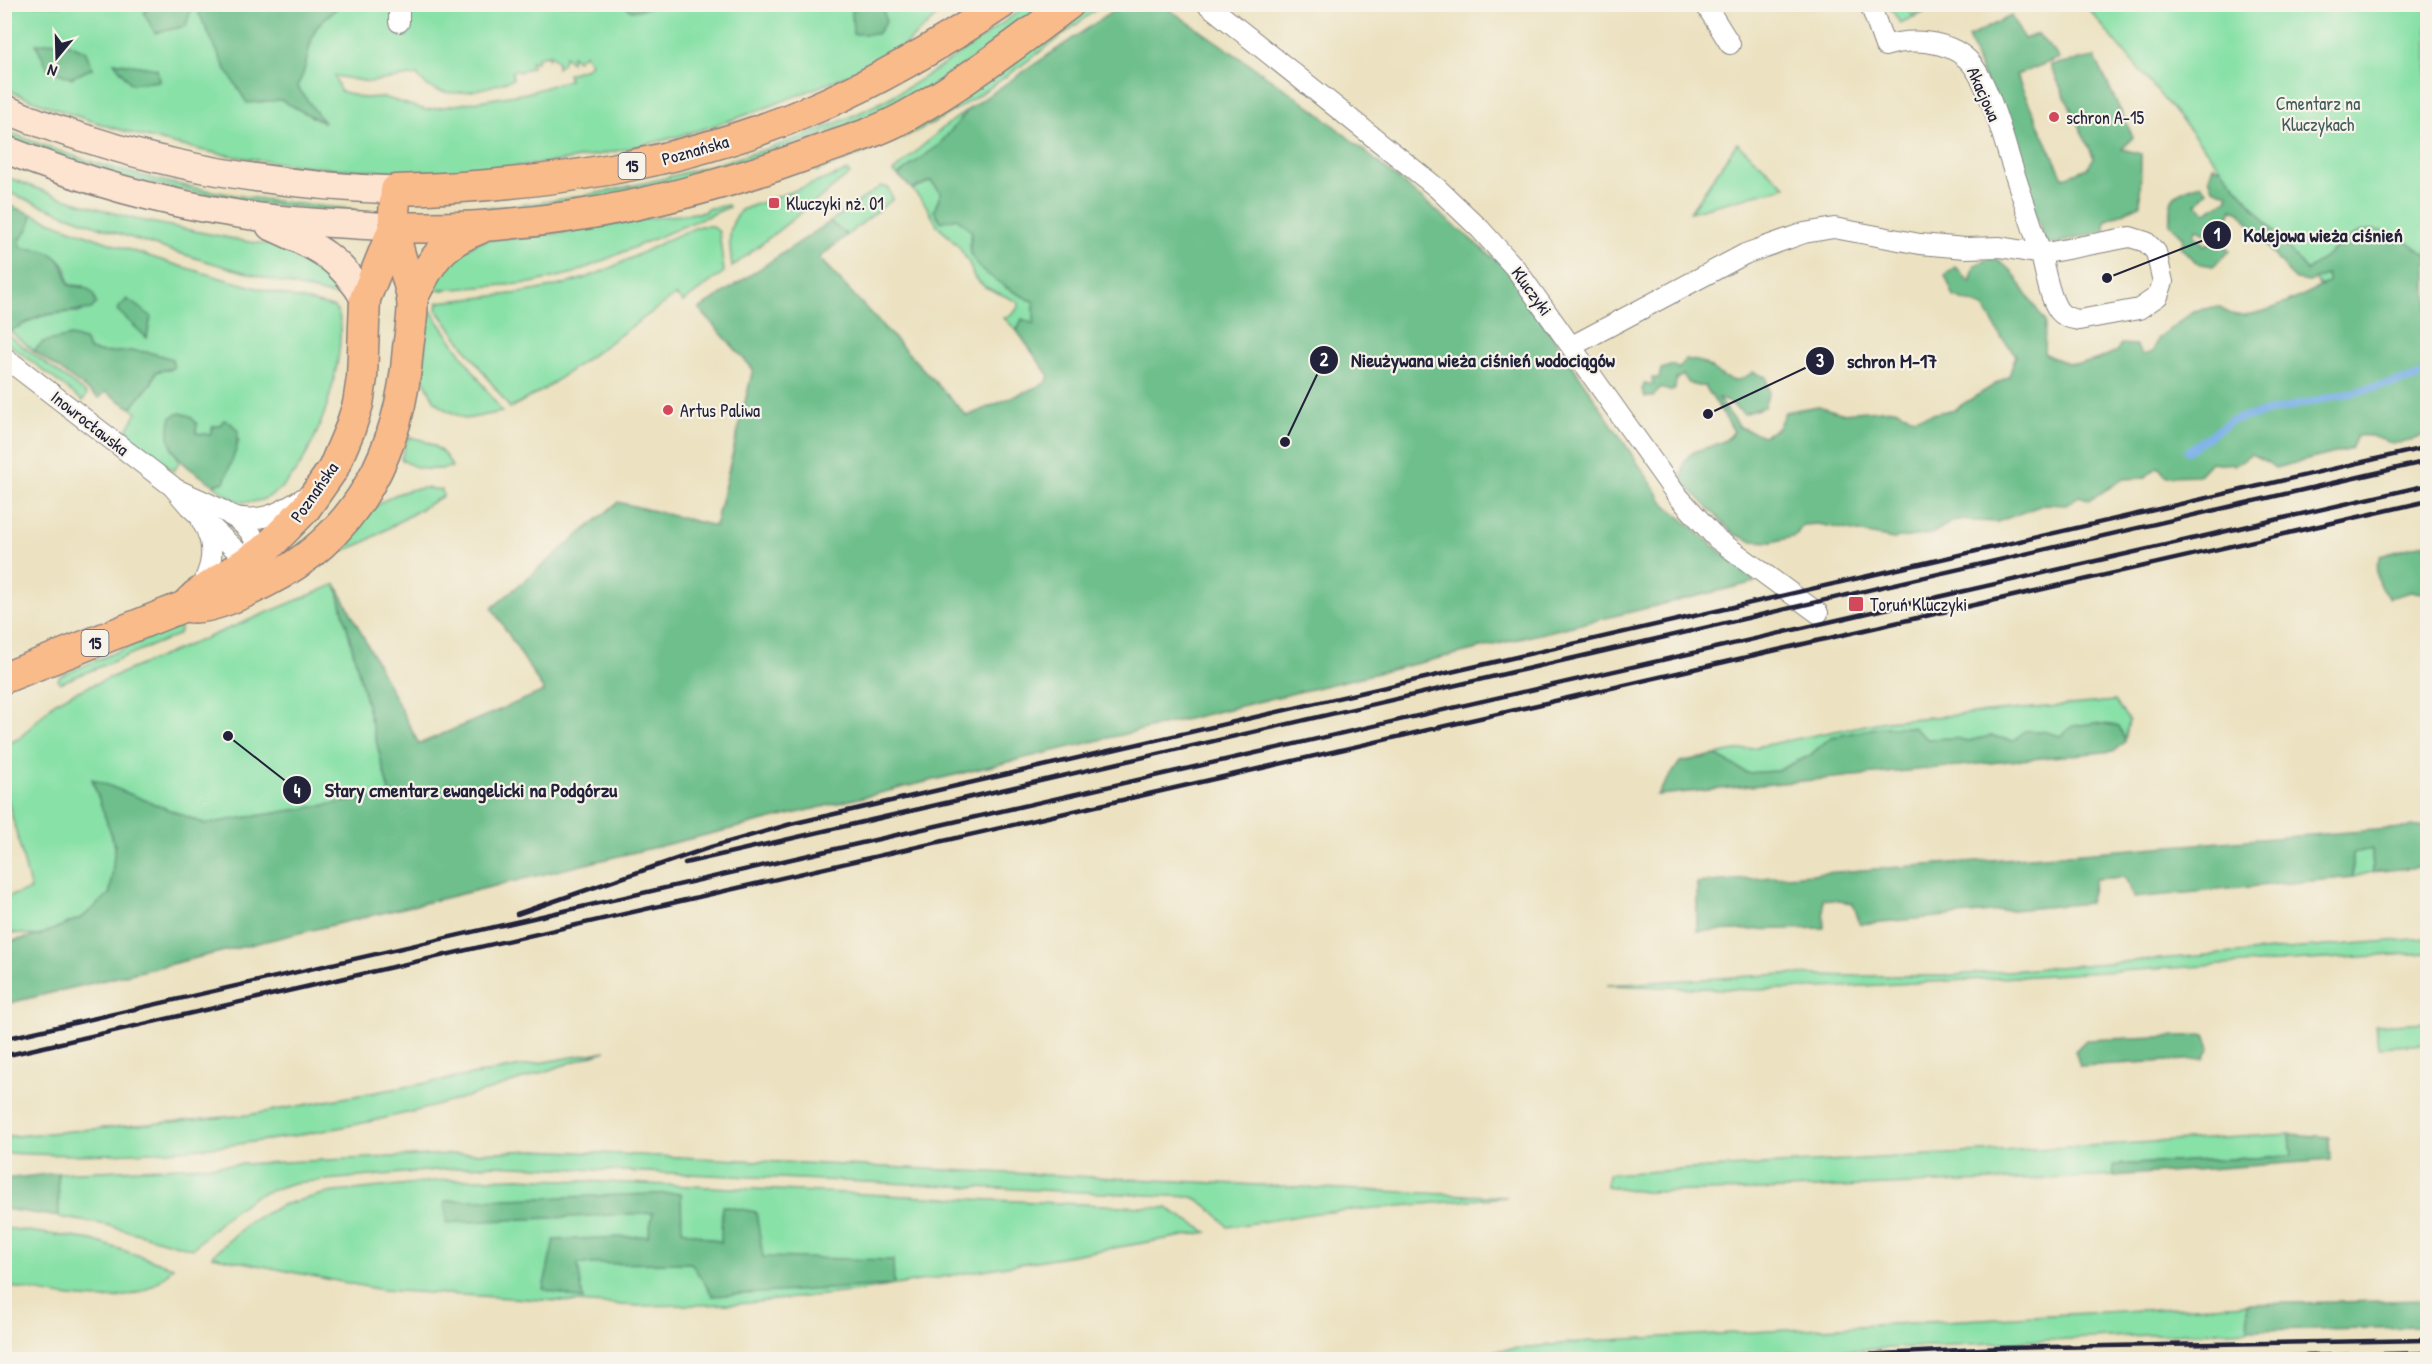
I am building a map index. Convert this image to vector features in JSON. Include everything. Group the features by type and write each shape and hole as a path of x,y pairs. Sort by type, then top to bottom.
{"main road":[{"name":"Poznańska","path":"262,569 303,560 334,532 361,500 381,464 395,428 403,396 412,299 394,227 396,190 468,188 539,182 602,172 695,151 761,130 846,94 908,62 1001,4"},
{"name":"Poznańska","path":"394,227 490,225 593,213 666,200 745,176 848,141 907,116 986,66 1069,4"},
{"path":"4,108 122,150 194,168 309,185 396,190"},
{"path":"4,149 104,184 229,213 269,226 311,244 336,261 353,280 365,299"},
{"path":"229,213 320,224 394,227"},
{"name":"Poznańska","path":"412,299 425,272 438,255 458,237 490,225"},
{"name":"Poznańska","path":"4,678 190,600 195,609 206,607 262,569 294,522 322,487 345,442 356,411 362,378 365,299 394,227"}],"street":[{"name":"Kluczyki","path":"1207,4 1457,207 1516,269 1676,494 1717,539 1818,612"},
{"path":"1705,4 1730,44"},
{"name":"Akacjowa","path":"1870,4 1885,46 1918,42 1940,45 1962,54 1975,69 1992,107 2057,309 2072,320 2079,320 2146,306 2158,296 2163,282 2159,259 2152,247 2146,242 2130,237 2041,254"},
{"path":"1572,346 1745,254 1804,234 1833,228 1920,244 1965,248 2000,247 2041,254"},
{"name":"Inowrocławska","path":"4,357 176,490"},
{"path":"224,513 249,520 264,518 322,487"},
{"path":"176,490 200,499 246,528 255,540 262,569"},
{"path":"176,490 198,515 239,553 262,569"},
{"path":"190,600 208,572 212,548 207,530 198,515"}],"green space":[{"path":"4,5 938,5 931,10 936,17 913,38 885,57 855,72 778,103 683,135 587,157 489,169 390,171 292,165 194,148 98,123 5,89","holes":["585,54 591,63 587,68 568,74 569,80 527,93 426,110 383,97 363,98 340,91 335,76 369,82 417,75 426,84 449,93 489,87 513,79 512,72 532,67 531,61 537,62 537,57 547,55 549,60 548,55 551,55 557,61 557,68 562,64 565,56 571,62 572,55 577,60"]},
{"path":"152,5 192,5 186,26 155,33 144,13"},
{"path":"195,5 341,5 325,18 313,34 304,72 297,86 324,123 281,100 247,103 225,68"},
{"path":"623,5 663,5 632,11"},
{"path":"857,5 883,7 886,22 877,34 853,34 852,11"},
{"path":"1027,5 1054,5 928,89 877,113 818,136 692,178 585,201 453,215 453,209 545,202 635,185 720,163 796,139 868,109 909,87"},
{"path":"1088,5 1102,5 962,106 911,134 815,172 832,156 1063,23"},
{"path":"1122,5 1163,5 1310,106 1509,271 1665,504 1755,582 5,1004 5,942 38,936 83,917 110,893 115,846 92,779 205,824 390,795 336,584 419,744 544,691 492,608 618,502 715,526 753,369 699,309 830,222 847,235 819,258 967,416 1046,383 1049,376 1017,331 1022,319 1034,324 1034,302 1001,284 978,266 970,250 972,232 957,218 941,222 934,211 941,193 931,181 912,189 898,175 939,145 970,108"},
{"path":"1889,5 1907,5 1912,15 1933,5 1954,5 1936,7 1900,23"},
{"name":"Cmentarz na Kluczykach","path":"2085,5 2427,5 2427,318 2332,301"},
{"path":"2011,16 2024,39 2037,34 2060,58 2016,75 2063,178 2087,168 2094,158 2050,65 2095,57 2133,137 2122,149 2141,154 2140,205 2105,221 2105,231 2047,246 1968,37"},
{"path":"62,41 85,51 93,68 71,78 48,69 36,44"},
{"path":"114,62 157,69 159,81 131,84"},
{"path":"970,108 939,145 898,175 893,172 944,127"},
{"path":"4,130 88,161 174,184 263,199 351,209 362,213 239,200 149,183 89,167 5,137"},
{"path":"1737,143 1786,187 1690,212"},
{"path":"2213,166 2221,168 2307,271 2347,240 2368,230 2377,230 2396,236 2427,256 2428,432 2412,440 2395,443 2364,435 2357,436 2351,449 2275,468 2251,454 2235,465 2211,462 2199,475 2166,476 2158,467 2144,478 2123,479 2090,500 2079,496 2066,505 2045,504 1997,522 1955,520 1931,534 1893,539 1818,524 1803,525 1795,536 1772,542 1752,541 1734,534 1682,481 1684,463 1689,456 1722,442 1734,431 1705,386 1692,384 1683,375 1676,379 1675,389 1670,391 1660,388 1653,397 1645,397 1642,390 1645,383 1653,385 1652,378 1659,378 1661,369 1673,365 1679,369 1685,359 1701,362 1727,379 1738,380 1753,372 1766,377 1769,392 1764,407 1744,414 1729,402 1718,398 1739,427 1764,436 1778,428 1785,412 1818,406 1841,413 1895,409 1914,418 1955,409 2009,376 2016,355 2001,337 1984,307 1954,297 1945,275 1956,267 1970,282 1975,265 1993,257 2011,270 2045,322 2044,353 2073,364 2081,364 2107,356 2117,351 2121,344 2135,345 2142,355 2153,352 2157,339 2194,311 2219,306 2231,314 2254,314 2281,305 2329,282 2327,274 2309,282 2296,280 2240,212 2232,209 2226,225 2205,233 2197,228 2194,234 2204,245 2217,240 2230,251 2213,266 2196,263 2181,247 2184,238 2170,224 2170,206 2179,193 2201,184 2207,191 2196,204 2206,212 2228,199 2228,194 2213,188 2209,177"},
{"path":"847,171 850,174 732,267 731,230 741,210"},
{"path":"4,176 57,196 130,218 249,242 294,247 317,258 346,294 335,296 127,237 5,191"},
{"path":"931,181 941,193 934,211 957,218 972,232 969,246 1006,288 1034,302 1034,325 1022,319 1017,331 1004,318 1014,313 1019,306 1018,302 985,287 974,277 959,247 937,225 925,204 912,189"},
{"path":"881,186 888,188 893,199 847,235 830,222"},
{"path":"4,203 31,214 30,225 20,240 20,246 55,256 65,271 69,285 90,290 96,304 91,309 42,315 10,331 5,326"},
{"path":"728,205 729,207 574,273 531,283 429,291 444,262 480,241 561,233 634,220 705,212 706,209"},
{"path":"31,214 105,242 180,266 333,307 336,310 340,324 338,356 326,409 301,463 285,484 267,498 246,502 225,494 214,485 224,482 239,440 219,427 210,435 196,433 172,449 180,461 174,471 132,439 131,433 127,430 137,413 131,408 152,382 156,372 170,370 172,359 135,351 102,354 43,342 34,351 10,331 44,316 82,312 84,286 69,285 66,270 61,261 45,252 23,249 19,246 19,240 30,225"},
{"path":"700,226 712,226 719,232 724,272 683,302 676,295 543,390 510,408 437,310 438,302 538,290 577,281"},
{"path":"127,299 151,316 147,338 117,310"},
{"path":"427,309 431,311 502,412 466,419 446,410 434,400 423,378"},
{"path":"5,333 87,394 83,401 5,341"},
{"path":"71,336 84,340 90,350 107,353 139,351 163,356 172,359 174,368 156,372 152,382 131,408 106,392 99,398 34,351 43,342"},
{"path":"180,413 190,416 197,424 196,433 210,435 213,426 219,426 224,420 231,423 238,431 236,450 224,482 214,485 186,465 173,450 169,430 171,417"},
{"path":"408,437 421,440 440,450 452,467 425,469 413,466 401,459"},
{"path":"426,488 442,490 443,496 363,543 335,554 342,542 375,507 403,492"},
{"path":"2427,543 2427,593 2411,592 2389,598 2377,578 2380,556"},
{"path":"336,584 390,795 205,824 92,779 116,846 110,893 83,917 38,936 5,932 5,897 31,890 5,789 5,745 20,738 54,703 71,694"},
{"path":"179,625 178,635 60,683 58,680 60,676"},
{"path":"2115,701 2129,721 2125,741 2119,726 2073,726 2060,736 2042,731 2015,741 1991,736 1968,741 1955,738 1926,739 1913,727 1831,737 1809,756 1777,771 1747,773 1715,755 1886,721"},
{"path":"2095,723 2119,726 2125,741 2114,751 1657,795 1680,762 1715,755 1747,773 1777,771 1809,756 1831,737 1882,727 1913,727 1927,739 1955,738 1968,741 1991,736 2014,741 2024,731 2042,731 2060,736 2073,726"},
{"path":"2427,826 2427,866 2373,872 2372,849 2353,853 2353,877 2134,898 2125,877 2095,879 2089,903 1860,924 1853,903 1823,899 1824,928 1697,931 1697,883"},
{"path":"2372,849 2373,872 2353,877 2353,852"},
{"path":"2427,938 2427,953 1846,987 1755,990 1607,985 1784,974 1942,976"},
{"path":"2427,1022 2427,1044 2378,1047 2376,1025"},
{"path":"2205,1035 2210,1047 2204,1059 2080,1066 2075,1051 2086,1040"},
{"path":"606,1051 439,1105 365,1123 263,1141 108,1154 5,1153 5,1137 248,1115"},
{"path":"2290,1134 2292,1156 2114,1165 2114,1176 1760,1190 1644,1192 1607,1186 1608,1174"},
{"path":"2290,1134 2329,1137 2330,1160 2114,1176 2113,1165 2292,1156"},
{"path":"535,1150 1507,1197 1317,1213 1228,1227 1210,1208 1193,1197 492,1165 293,1183 255,1196 228,1215 192,1249 107,1225 59,1217 58,1173"},
{"path":"58,1173 59,1217 5,1209 5,1179"},
{"path":"518,1178 1167,1208 1207,1232 860,1291 738,1304 638,1306 382,1290 212,1256 249,1222 282,1205 327,1193 445,1180"},
{"path":"681,1193 682,1230 721,1242 722,1206 756,1212 763,1257 893,1260 894,1285 713,1296 691,1263 578,1264 583,1300 543,1289 554,1240 648,1236 653,1213 446,1223 445,1201"},
{"path":"5,1228 92,1240 173,1267 157,1283 138,1293 117,1298 71,1297 5,1286"},
{"path":"2427,1300 2427,1327 2248,1330 2247,1304"},
{"path":"2247,1304 2248,1330 1675,1359 1398,1360 1591,1341"}],"waterway":[{"path":"2188,451 2232,420 2428,375"}],"railway":[{"path":"517,914 711,847 791,824 2428,447"},
{"path":"685,863 2428,461"},
{"path":"4,1039 2428,485"},
{"path":"4,1056 2428,501"},
{"path":"1762,1360 2001,1348 2428,1340"},
{"path":"2134,1360 2428,1353"}],"place":[{"name":"schron A-15","path":"2054,117"},
{"name":"Kluczyki nż. 01","path":"774,203"},
{"name":"Kolejowa wieża ciśnień","path":"2107,278"},
{"name":"Artus Paliwa","path":"668,410"},
{"name":"schron M-17","path":"1708,414"},
{"name":"Nieużywana wieża ciśnień wodociągów","path":"1285,442"},
{"name":"Toruń Kluczyki","path":"1856,604"},
{"name":"Stary cmentarz ewangelicki na Podgórzu","path":"228,736"}]}
